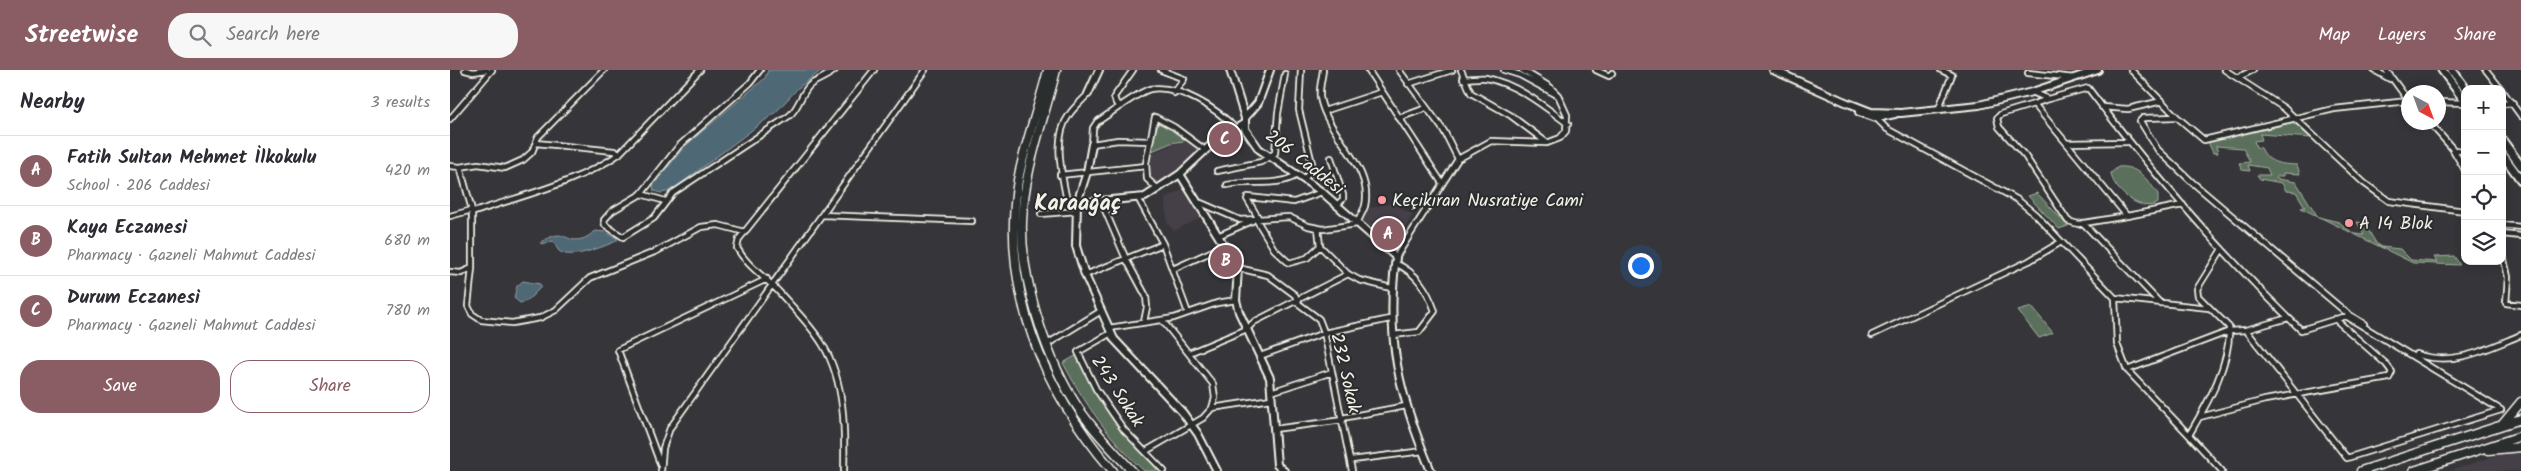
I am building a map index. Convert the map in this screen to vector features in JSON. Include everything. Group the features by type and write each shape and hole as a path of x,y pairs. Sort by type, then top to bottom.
{"highway":[{"path":"1048,70 1028,140 1016,195 1014,242 1019,286 1032,339 1050,380 1078,427 1113,471"},
{"path":"1056,70 1031,158 1022,222 1024,261 1056,364 1072,397 1103,439 1132,471"},
{"path":"2501,426 2521,402"},
{"path":"2361,471 2521,419"},
{"path":"2414,471 2521,436"},
{"path":"2474,452 2521,447"}],"main road":[{"path":"2442,70 2461,96"},
{"path":"2452,70 2463,85"},
{"path":"2506,145 2520,163"},
{"path":"2506,160 2521,180"}],"street":[{"path":"465,70 473,72 487,70"},
{"path":"450,119 492,70"},
{"path":"450,166 460,167 478,164 505,168 523,160 532,152 538,137 604,70"},
{"path":"450,216 472,211 586,173 618,154 668,105 700,70"},
{"path":"760,70 750,83 679,146 640,194 612,211 604,220 605,225 623,237 646,224 662,209 665,201 719,161 789,116 796,110 810,85 826,78 835,70"},
{"path":"844,471 845,426 829,357 813,330 772,284 741,256 737,248 739,238 874,70"},
{"path":"661,469 663,448 670,428 925,70"},
{"path":"1077,207 1066,196 1058,160 1065,123 1069,114 1088,94 1099,70"},
{"path":"1121,106 1114,98 1133,70"},
{"path":"1161,70 1184,79 1174,92"},
{"name":"206 Caddesi","path":"1230,70 1245,120 1245,129 1259,149 1322,192 1396,260"},
{"path":"1041,214 1101,201 1138,198 1158,190 1180,174 1205,150 1236,129 1253,112 1270,70"},
{"path":"1301,70 1299,110 1312,166 1304,179"},
{"path":"1201,203 1240,220 1293,218 1308,226 1318,228 1357,224 1365,211 1367,193 1364,180 1324,111 1320,96 1323,70"},
{"path":"1368,70 1442,182"},
{"path":"1399,70 1452,143 1458,159"},
{"path":"1408,84 1452,70"},
{"path":"1461,70 1463,79 1472,92 1510,115 1547,143"},
{"path":"1504,70 1520,75 1558,95"},
{"path":"1431,471 1406,406 1394,366 1390,319 1390,288 1396,260 1442,182 1458,159 1491,141 1547,143 1560,138 1566,131 1568,124 1567,115 1558,95 1550,87 1522,70"},
{"path":"1596,70 1609,76 1611,71"},
{"path":"1773,70 1866,112 1888,129 2018,200 2036,215 2115,298 2209,308"},
{"path":"1938,110 1952,75 1941,70"},
{"path":"1866,112 1901,113 1979,105 2032,92 2098,70"},
{"path":"2131,70 2176,117 2204,140 2334,109 2401,102"},
{"path":"2225,70 2239,77 2284,108 2364,183 2389,201 2461,210"},
{"path":"2239,77 2253,70"},
{"path":"2374,70 2391,80"},
{"path":"2386,70 2401,92"},
{"path":"2486,70 2498,85"},
{"path":"2028,73 2075,78"},
{"path":"1217,171 1261,162 1270,157 1277,148 1278,113 1286,74"},
{"path":"1463,79 1484,78 1498,82 1538,104 1568,124"},
{"path":"2183,205 2084,223 2068,222 2025,156 1999,127 1997,118 2001,114 2088,88 2128,142 2183,205 2222,249 2301,330 2346,316 2500,410 2347,458 2246,330"},
{"path":"1217,471 1191,424 1119,345 1110,330 1085,275 1076,246 1077,207 1087,172 1094,126 1121,106 1149,89 1174,92 1212,108 1224,116 1236,129"},
{"path":"1324,111 1382,92"},
{"path":"2032,92 2048,99"},
{"path":"2506,95 2521,116"},
{"path":"2102,106 2128,109 2162,101"},
{"path":"2446,102 2461,102"},
{"path":"2506,104 2512,103"},
{"path":"2034,104 2128,216"},
{"path":"1399,118 1426,108"},
{"path":"1866,112 1876,118 1901,113"},
{"path":"1158,190 1147,179 1146,166 1149,141 1155,117 1174,127 1205,150"},
{"path":"2176,117 2143,118 2140,121 2158,150 2192,182 2357,320 2419,356 2444,362 2456,360 2521,335"},
{"path":"2436,130 2454,150 2461,163"},
{"path":"1092,144 1118,140 1149,141"},
{"path":"2068,143 2128,142"},
{"path":"536,143 614,151 618,154"},
{"path":"2454,150 2461,151"},
{"path":"2506,157 2520,163"},
{"path":"2506,157 2520,163"},
{"path":"1331,158 1343,195 1343,199 1337,205"},
{"path":"1060,175 1146,166"},
{"path":"460,167 472,211 472,268 469,280 468,306 472,314 481,320 512,323 540,318 556,310 590,278 657,251 701,226 718,225 745,232"},
{"path":"1180,174 1201,203 1238,268 1236,300 1239,312 1270,378 1277,465 1284,471"},
{"path":"1227,185 1244,180 1284,182 1297,175"},
{"path":"1318,228 1320,246 1318,251 1293,263 1286,261 1274,249 1247,197 1291,203 1304,201 1322,192"},
{"path":"640,194 665,201"},
{"path":"1138,198 1163,244 1188,313"},
{"path":"1101,201 1126,259 1146,296 1144,322"},
{"path":"822,215 972,221"},
{"path":"1220,235 1258,219"},
{"path":"2084,223 2160,303"},
{"path":"2506,225 2521,227"},
{"path":"2506,234 2521,236"},
{"path":"1872,335 2029,261 2061,242"},
{"path":"1085,275 1163,244"},
{"path":"1173,269 1226,245"},
{"path":"1320,246 1348,274 1359,280 1390,288"},
{"path":"2189,435 2200,417 2225,354 2230,331 2226,324 2198,296 2197,289 2222,249"},
{"path":"1391,335 1419,332 1435,311 1428,292 1415,274 1396,260"},
{"path":"2506,265 2509,290 2506,303 2521,305"},
{"path":"450,272 461,273 472,268"},
{"name":"232 Sokak","path":"1238,268 1268,275 1295,295 1297,300 1319,319 1324,332 1352,460 1352,471"},
{"path":"461,273 469,280"},
{"path":"1189,353 1247,328 1254,322 1348,274"},
{"path":"661,469 618,350 767,279"},
{"path":"2115,298 2116,334 2120,359 2127,370 2222,471"},
{"path":"1110,330 1162,320 1217,303 1236,300"},
{"path":"1049,344 1101,312"},
{"path":"2127,370 2230,331 2246,330 2288,318"},
{"path":"1260,356 1300,339 1324,332 1390,319"},
{"path":"1146,451 1203,418 1212,408 1215,398 1213,384 1162,320"},
{"path":"2200,417 2234,406 2294,393 2376,382 2389,378 2392,372 2386,364 2335,320"},
{"name":"243 Sokak","path":"1110,330 1078,352 1096,389 1124,430 1164,471"},
{"path":"1212,408 1271,396 1332,372"},
{"path":"1274,429 1343,419 1406,406"},
{"path":"1352,460 1423,451"}],"shaded area":[{"path":"1181,142 1190,142 1199,150 1179,173 1158,185 1149,174 1148,165 1153,152"},
{"path":"1186,188 1204,216 1174,231 1167,223 1165,198"},
{"path":"1392,203 1413,215 1395,244 1390,247 1362,222 1369,208"},
{"path":"2521,447 2521,471 2450,471"}],"green space":[{"path":"1159,122 1189,140 1171,143 1152,151 1152,140"},
{"path":"2288,123 2297,125 2311,138 2260,134 2262,140 2254,141 2256,147 2261,148 2271,160 2297,165 2300,174 2283,173 2283,176 2276,176 2277,179 2296,182 2317,216 2301,208 2305,207 2296,192 2286,191 2282,183 2260,179 2257,175 2270,175 2267,168 2248,165 2250,171 2242,170 2239,163 2250,162 2243,148 2216,146 2218,153 2213,153 2208,142"},
{"path":"2118,167 2131,168 2141,175 2158,194 2158,203 2151,206 2144,205 2128,198 2116,186 2111,173"},
{"path":"2037,193 2068,226 2059,229 2028,196"},
{"path":"2321,218 2339,222 2354,234 2364,235 2357,222 2364,223 2376,243 2382,247 2400,249 2411,260 2437,262 2434,257 2454,256 2460,265 2413,263"},
{"path":"2032,307 2053,333 2039,338 2018,311"},
{"path":"1077,355 1113,419 1161,471 1144,471 1109,434 1080,392 1063,363"}],"water":[{"path":"768,70 822,70 798,88 776,112 671,191 661,193 654,191 653,186 684,147 765,78"},
{"path":"596,231 605,232 617,238 617,241 579,254 564,254 559,251 553,241 545,244 540,243 555,235 576,240 582,239"},
{"path":"523,281 540,284 541,287 527,301 520,303 514,298 517,286"}],"place":[{"name":"Durum Eczanesi","path":"1225,139"},
{"name":"Keçikıran Nusratiye Cami","path":"1382,200"},
{"name":"A 14 Blok","path":"2349,223"},
{"name":"Fatih Sultan Mehmet İlkokulu","path":"1388,234"},
{"name":"Kaya Eczanesi","path":"1226,261"}],"district":[{"name":"Karaağaç","path":"1078,202"}]}
